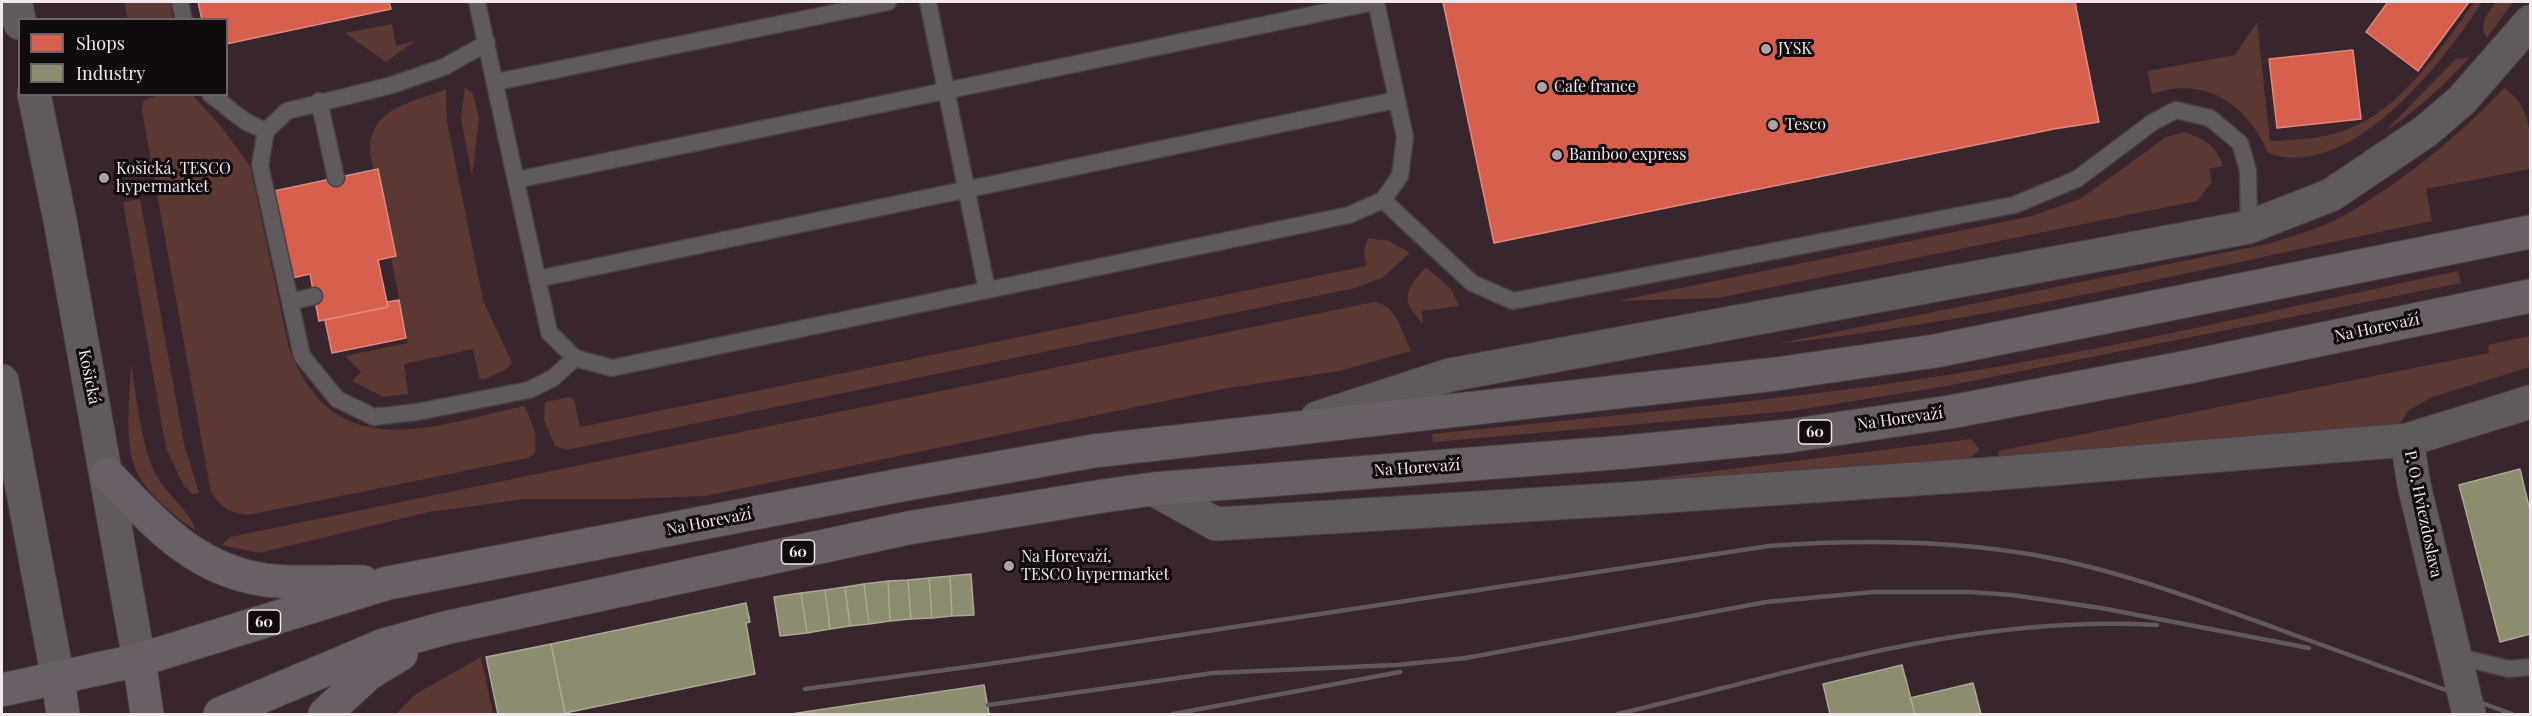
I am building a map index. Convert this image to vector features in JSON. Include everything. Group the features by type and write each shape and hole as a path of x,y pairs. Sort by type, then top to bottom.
{"main road":[{"name":"Na Horevaží","path":"139,660 388,583 1015,465 1094,451 1776,374 1935,351 2530,232"},
{"name":"Na Horevaží","path":"220,714 384,645 445,628 908,528 1153,489 1625,452 1789,436 1973,408 2188,367 2530,296"},
{"path":"107,474 162,531 178,544 198,557 233,572 266,580 388,583"},
{"name":"Na Horevaží","path":"325,714 368,674 445,628"},
{"path":"139,660 147,714"},
{"name":"60","path":"2,690 139,660"},
{"path":"58,679 63,714"}],"street":[{"path":"15,2 19,18"},
{"name":"Na Horevaží","path":"1288,428 1450,375 2249,227 2331,195 2426,131 2462,100 2528,28"},
{"name":"Košická","path":"34,96 107,474 139,660"},
{"path":"2,381 58,679"},
{"name":"P. O. Hviezdoslava","path":"2469,714 2414,485 2407,440 2530,402"},
{"path":"1153,489 1216,524 1989,474 2407,440"}],"lane":[{"path":"180,2 184,18"},
{"path":"477,2 549,332 576,358 612,368 1349,215 1383,200 1400,176 1405,137 1375,2 516,180"},
{"path":"496,82 888,2"},
{"path":"928,2 987,290"},
{"path":"487,43 444,67 392,86 319,101 287,111 266,131 260,165 302,356 337,399 374,417 417,412 529,390 553,378 576,358"},
{"path":"213,96 246,122 266,131"},
{"path":"537,279 1396,100"},
{"path":"319,101 336,178"},
{"path":"1383,200 1472,283 1513,301 2014,205 2077,179 2153,122 2176,110 2210,118 2240,143 2248,170 2249,227"},
{"path":"290,302 314,296"},
{"path":"2455,656 2509,669 2530,667"}],"shaded area":[{"path":"2,2 2530,2 2530,714 2,714"},
{"path":"124,2 170,2 173,18 128,18"},
{"path":"2474,2 2482,2 2444,55 2419,84 2392,111 2362,134 2331,150 2299,158 2268,153 2249,121 2222,98 2190,88 2171,89 2152,94 2147,71 2235,55 2257,22 2270,141 2304,139 2349,129 2376,114 2408,87 2437,53"},
{"path":"2496,2 2513,2 2487,38 2484,33 2484,24"},
{"path":"392,24 396,46 415,41 386,62 345,33"},
{"path":"2470,57 2430,97 2385,131 2456,59"},
{"path":"465,87 473,94 479,118 472,177 461,118"},
{"path":"2504,88 2513,95 2525,112 2530,133 2530,169 2426,189 2432,221 2023,306 1859,334 1776,344 2272,243 2316,228 2363,204 2406,175 2448,142"},
{"path":"446,89 447,122 483,300 512,363 505,370 483,380 479,378 473,349 404,364 408,394 383,397 352,381 361,372 345,356 408,343 371,157 371,141 375,128 393,110"},
{"path":"156,96 193,96 220,125 250,166 289,348 308,386 331,410 358,424 388,430 454,423 524,406 534,429 535,453 528,458 248,515 236,513 222,506 211,492 142,111 143,101"},
{"path":"2184,132 2197,137 2213,148 2223,166 2209,169 2212,182 2197,201 1718,298 1617,301 2032,216 2082,198 2166,137"},
{"path":"140,199 184,444 199,493 192,494 184,486 166,448 123,202"},
{"path":"1368,238 1389,241 1410,253 1382,278 1355,288 566,450 555,446 544,420 545,402 570,397 574,400 580,427 1366,266 1364,251"},
{"path":"1426,267 1451,289 1459,306 1422,311 1423,324 1411,308 1408,295 1409,289"},
{"path":"2458,271 2461,283 1947,386 1791,411 1433,442 1432,434 1751,401 1941,376 2135,340"},
{"path":"1374,302 1388,308 1398,320 1411,351 1339,371 1223,389 705,496 525,499 429,512 259,553 222,545 230,537"},
{"path":"2530,336 2530,367 2432,397 2408,411 2399,425 1999,457 1998,451 2489,353 2488,345"},
{"path":"131,363 140,419 150,460 159,480 189,518 195,530 167,509 150,492 133,462 129,427"},
{"path":"1971,439 1980,450 1968,459 1669,482 1657,478"},
{"path":"481,657 493,714 396,714 416,694"}],"building: Shops":[{"path":"198,2 389,2 391,9 228,44 228,18 202,18"},
{"name":"Tesco","path":"1443,2 2075,2 2099,122 2054,129 1494,243"},
{"path":"2388,2 2469,2 2418,71 2366,32"},
{"path":"2353,50 2361,119 2277,128 2269,59"},
{"path":"378,169 396,256 378,260 388,307 319,321 310,274 292,278 274,191"},
{"path":"399,300 406,338 332,353 325,320 388,307 387,302"}],"building: Industry":[{"path":"2520,469 2530,511 2530,634 2500,642 2459,485"},
{"path":"971,574 974,615 952,616 950,576"},
{"path":"950,576 952,616 932,618 929,578"},
{"path":"929,578 932,618 911,619 908,580"},
{"path":"908,580 911,619 890,621 888,581"},
{"path":"888,581 890,621 869,624 864,584"},
{"path":"864,584 869,624 850,626 845,587"},
{"path":"845,587 850,626 830,629 825,590"},
{"path":"825,590 830,629 807,633 801,593"},
{"path":"801,593 807,633 780,636 774,597"},
{"path":"746,603 750,622 746,623 755,674 565,713 551,644"},
{"path":"551,644 565,714 498,714 486,657"},
{"path":"1902,665 1915,714 1830,714 1823,684"},
{"path":"1973,683 1981,714 1915,714 1910,698"},
{"path":"984,685 989,714 791,714"}],"railway":[{"path":"805,689 989,664 1769,546 1836,542 1903,542 1969,546 2035,555 2128,577 2218,607 2512,714"},
{"path":"988,705 1213,673 1396,665 1466,658 1766,602 1873,592 1970,592 2012,595 2101,608 2309,648"},
{"path":"1618,714 1818,664 1952,637 2019,628 2088,624 2157,625"},
{"path":"1173,714 1400,672"}],"place":[{"name":"JYSK","path":"1766,49"},
{"name":"Cafe france","path":"1542,87"},
{"name":"Tesco","path":"1773,125"},
{"name":"Bamboo express","path":"1557,155"},
{"name":"Košická, TESCO hypermarket","path":"104,178"},
{"name":"Na Horevaží, TESCO hypermarket","path":"1009,566"}]}
